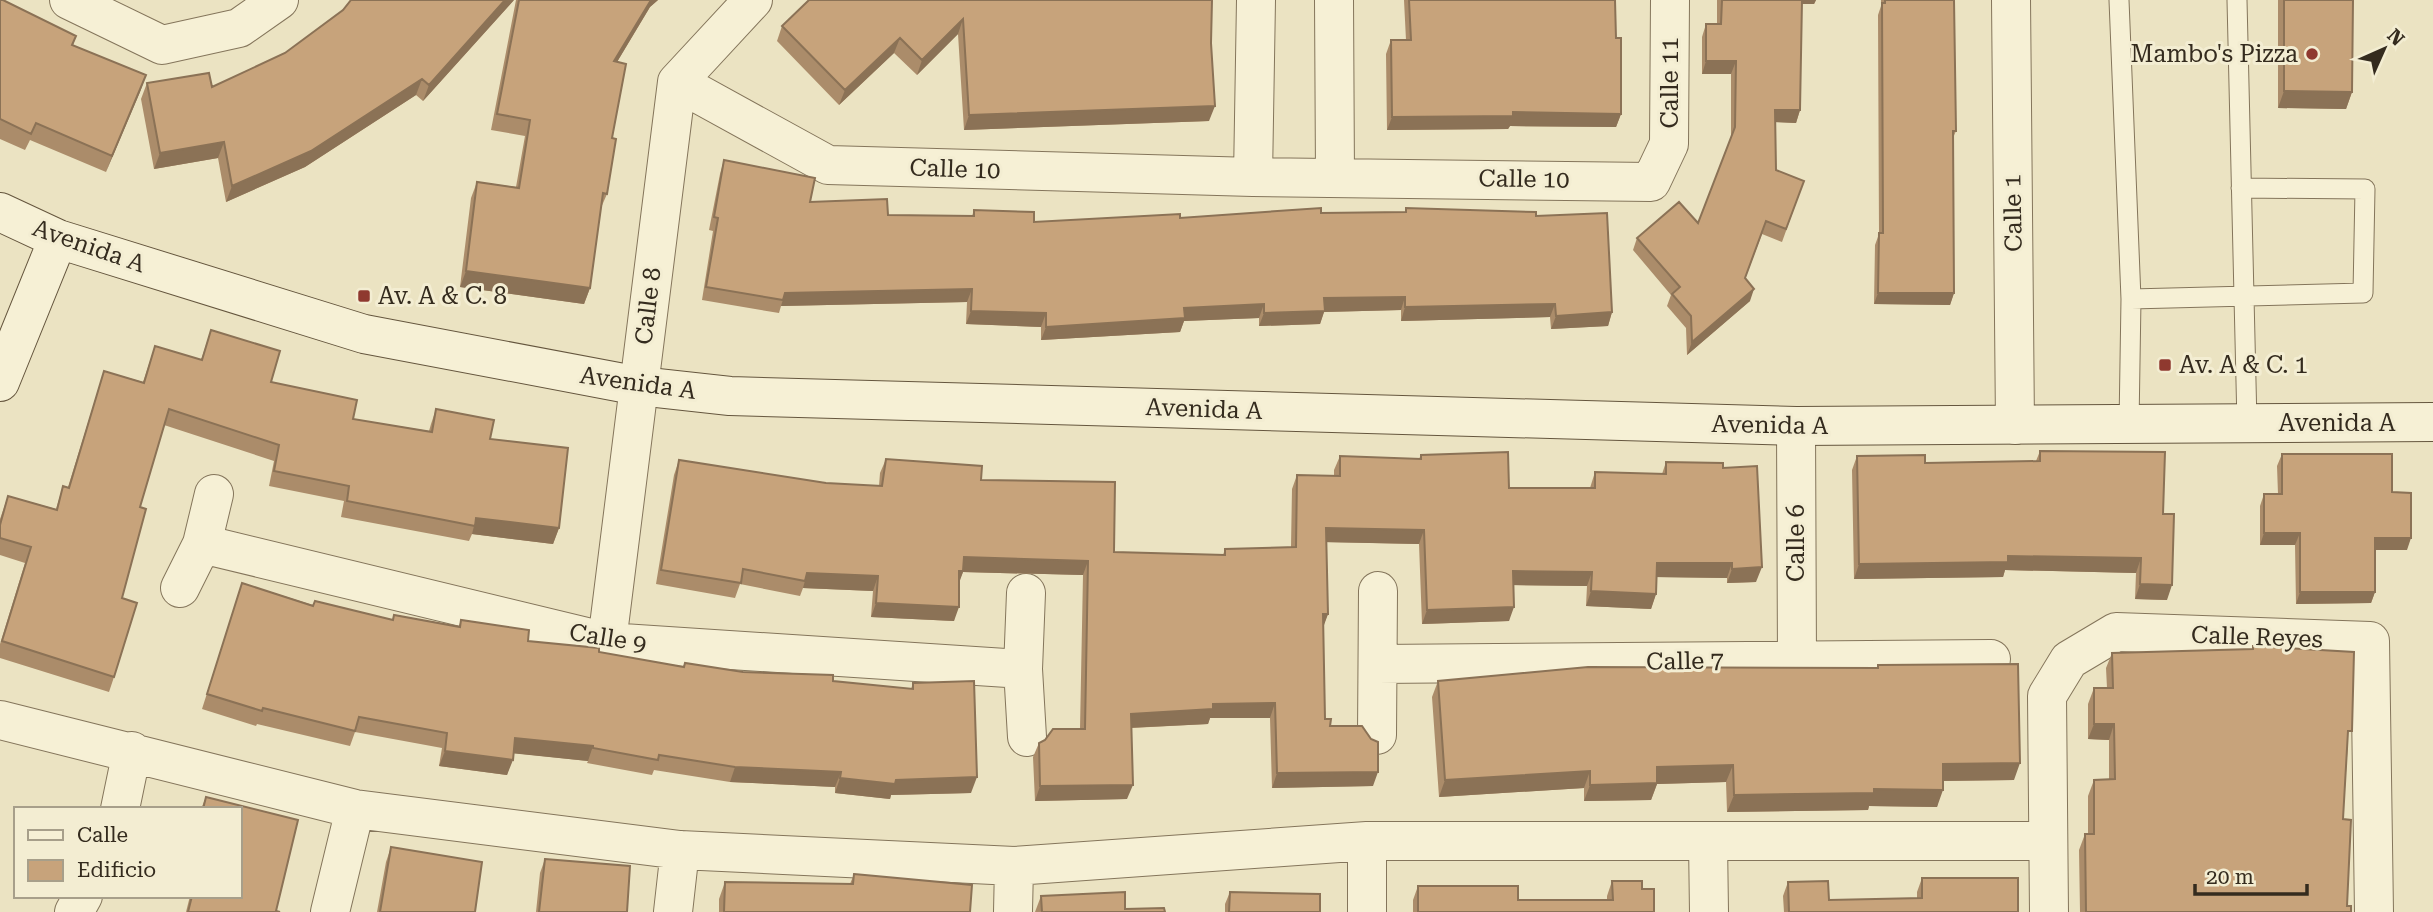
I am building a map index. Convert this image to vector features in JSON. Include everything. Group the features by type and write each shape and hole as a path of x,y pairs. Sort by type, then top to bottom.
{"street":[{"path":"69,0 162,45 240,28 279,0"},
{"path":"677,82 753,0"},
{"path":"1253,177 1256,0"},
{"path":"1334,0 1335,176"},
{"name":"Calle 11","path":"1660,163 1670,144 1670,0"},
{"name":"Calle 1","path":"2011,0 2015,425"},
{"name":"Calle 10","path":"677,82 828,165 1253,177 1651,181 1660,163"},
{"name":"Calle 8","path":"607,642 677,82"},
{"name":"Avenida A","path":"0,212 58,239 363,334 639,386 730,396 1796,426 2433,422"},
{"path":"0,382 58,239"},
{"name":"Calle 6","path":"1796,426 1797,660"},
{"path":"180,588 202,544 214,494"},
{"name":"Calle 9","path":"202,544 607,642 1023,669"},
{"path":"1377,735 1378,590"},
{"path":"1026,593 1023,669 1027,737"},
{"name":"Calle Reyes","path":"2048,841 2047,696 2069,660 2116,632 2370,641 2374,912"},
{"name":"Calle 7","path":"1378,664 1991,659"},
{"path":"0,720 355,809 680,850 1014,866 1367,841 2048,841 2049,912"},
{"path":"120,807 132,751"},
{"path":"330,912 355,809"},
{"path":"1367,841 1367,912"},
{"path":"1708,841 1709,912"},
{"path":"673,912 680,850"},
{"path":"1013,912 1014,866"}],"lane":[{"path":"2119,0 2130,299 2129,425"},
{"path":"2237,0 2247,424"},
{"path":"2130,299 2363,293 2365,188 2241,188"}],"building":[{"path":"0,0 76,36 72,45 146,75 112,156 36,123 31,134 0,119"},
{"path":"351,0 505,0 429,85 422,79 311,151 232,186 224,142 160,153 147,83 209,73 212,87 285,53 343,10"},
{"path":"519,0 651,0 614,61 626,64 612,138 616,139 607,194 603,193 590,288 466,271 477,182 519,188 530,120 497,114"},
{"path":"809,0 1212,0 1211,43 1215,106 969,115 963,19 922,60 900,38 845,90 782,26"},
{"path":"1409,0 1615,0 1616,38 1621,38 1621,114 1513,112 1513,116 1392,117 1391,40 1411,40"},
{"path":"1722,0 1802,0 1800,110 1775,110 1776,170 1804,181 1786,229 1766,221 1745,278 1754,289 1692,342 1691,316 1672,294 1680,287 1637,238 1679,202 1698,223 1735,127 1736,61 1706,61 1706,24 1721,24"},
{"path":"1885,0 1954,0 1954,293 1878,293 1879,233 1883,233 1882,3 1885,3"},
{"name":"Mambo's Pizza","path":"2284,0 2353,0 2352,92 2284,91"},
{"path":"724,160 815,178 810,202 887,199 888,215 974,216 974,210 1034,212 1034,222 1180,214 1180,218 1321,208 1321,213 1406,212 1406,208 1536,212 1536,216 1607,213 1612,312 1556,316 1555,304 1405,307 1405,297 1324,298 1325,311 1264,313 1264,304 1184,308 1185,318 1046,327 1046,313 971,311 972,289 785,293 783,300 706,287 718,218 714,217"},
{"path":"211,330 280,351 271,382 357,400 353,419 432,432 436,409 494,420 490,439 568,448 559,528 476,518 475,526 347,501 349,486 274,471 279,445 169,409 140,507 146,509 122,598 137,603 114,677 2,641 31,547 0,538 0,525 8,496 57,510 63,486 69,488 104,371 144,383 155,346 202,360"},
{"path":"2040,451 2165,452 2163,514 2174,514 2172,585 2140,584 2141,558 2008,556 2008,562 1859,564 1857,456 1925,455 1925,463 2040,461"},
{"path":"1508,452 1509,488 1595,488 1595,472 1666,474 1666,462 1723,463 1723,468 1757,466 1762,567 1732,569 1732,563 1657,563 1656,594 1591,591 1592,572 1513,571 1514,607 1427,610 1424,530 1326,528 1328,614 1323,614 1325,719 1331,719 1330,726 1362,726 1371,739 1378,742 1378,772 1277,773 1275,703 1213,704 1213,709 1131,714 1133,785 1040,786 1039,743 1045,740 1053,729 1085,729 1088,561 964,557 963,571 959,571 959,607 876,603 878,576 807,573 805,581 743,569 741,583 661,570 679,460 826,483 882,486 886,459 982,466 981,480 1115,482 1114,552 1225,555 1225,549 1296,547 1297,475 1340,476 1340,456 1421,459 1421,455"},
{"path":"2282,454 2392,454 2392,492 2411,493 2411,538 2375,538 2375,592 2300,592 2300,533 2264,533 2264,494 2282,494"},
{"path":"242,583 313,606 315,601 393,620 394,615 460,627 461,620 529,630 528,641 599,648 599,652 684,667 685,663 743,672 833,675 833,681 913,689 913,683 974,681 977,777 896,780 895,784 840,778 841,772 735,767 659,755 658,760 593,746 515,738 513,760 445,751 447,733 359,717 355,731 263,708 262,711 207,694"},
{"path":"2253,646 2354,652 2352,731 2348,731 2343,819 2351,820 2347,906 2351,906 2351,912 2086,912 2085,834 2094,834 2094,780 2115,779 2114,724 2094,724 2094,688 2113,688 2112,653 2253,649"},
{"path":"2018,664 2020,763 1943,764 1943,790 1874,789 1874,793 1734,795 1733,765 1657,767 1657,783 1590,785 1590,771 1445,780 1438,681 1588,667 1878,668 1878,665"},
{"path":"206,797 298,820 276,911 280,912 188,912 192,898 242,898 242,807 204,807"},
{"path":"391,847 482,862 475,912 380,912"},
{"path":"545,859 630,866 627,912 539,912"},
{"path":"854,874 972,885 970,912 724,912 725,882 853,884"},
{"path":"1922,878 2018,878 2018,912 1789,912 1788,882 1828,881 1829,900 1922,898"},
{"path":"1612,881 1642,881 1642,889 1654,889 1654,912 1418,912 1418,886 1518,886 1518,900 1613,900"},
{"path":"1125,892 1125,909 1164,908 1165,912 1042,912 1041,896"},
{"path":"1230,892 1320,894 1320,912 1229,912"}],"place":[{"name":"Mambo's Pizza","path":"2312,54"},
{"name":"Av. A & C. 8","path":"364,296"},
{"name":"Av. A & C. 1","path":"2165,365"}]}
